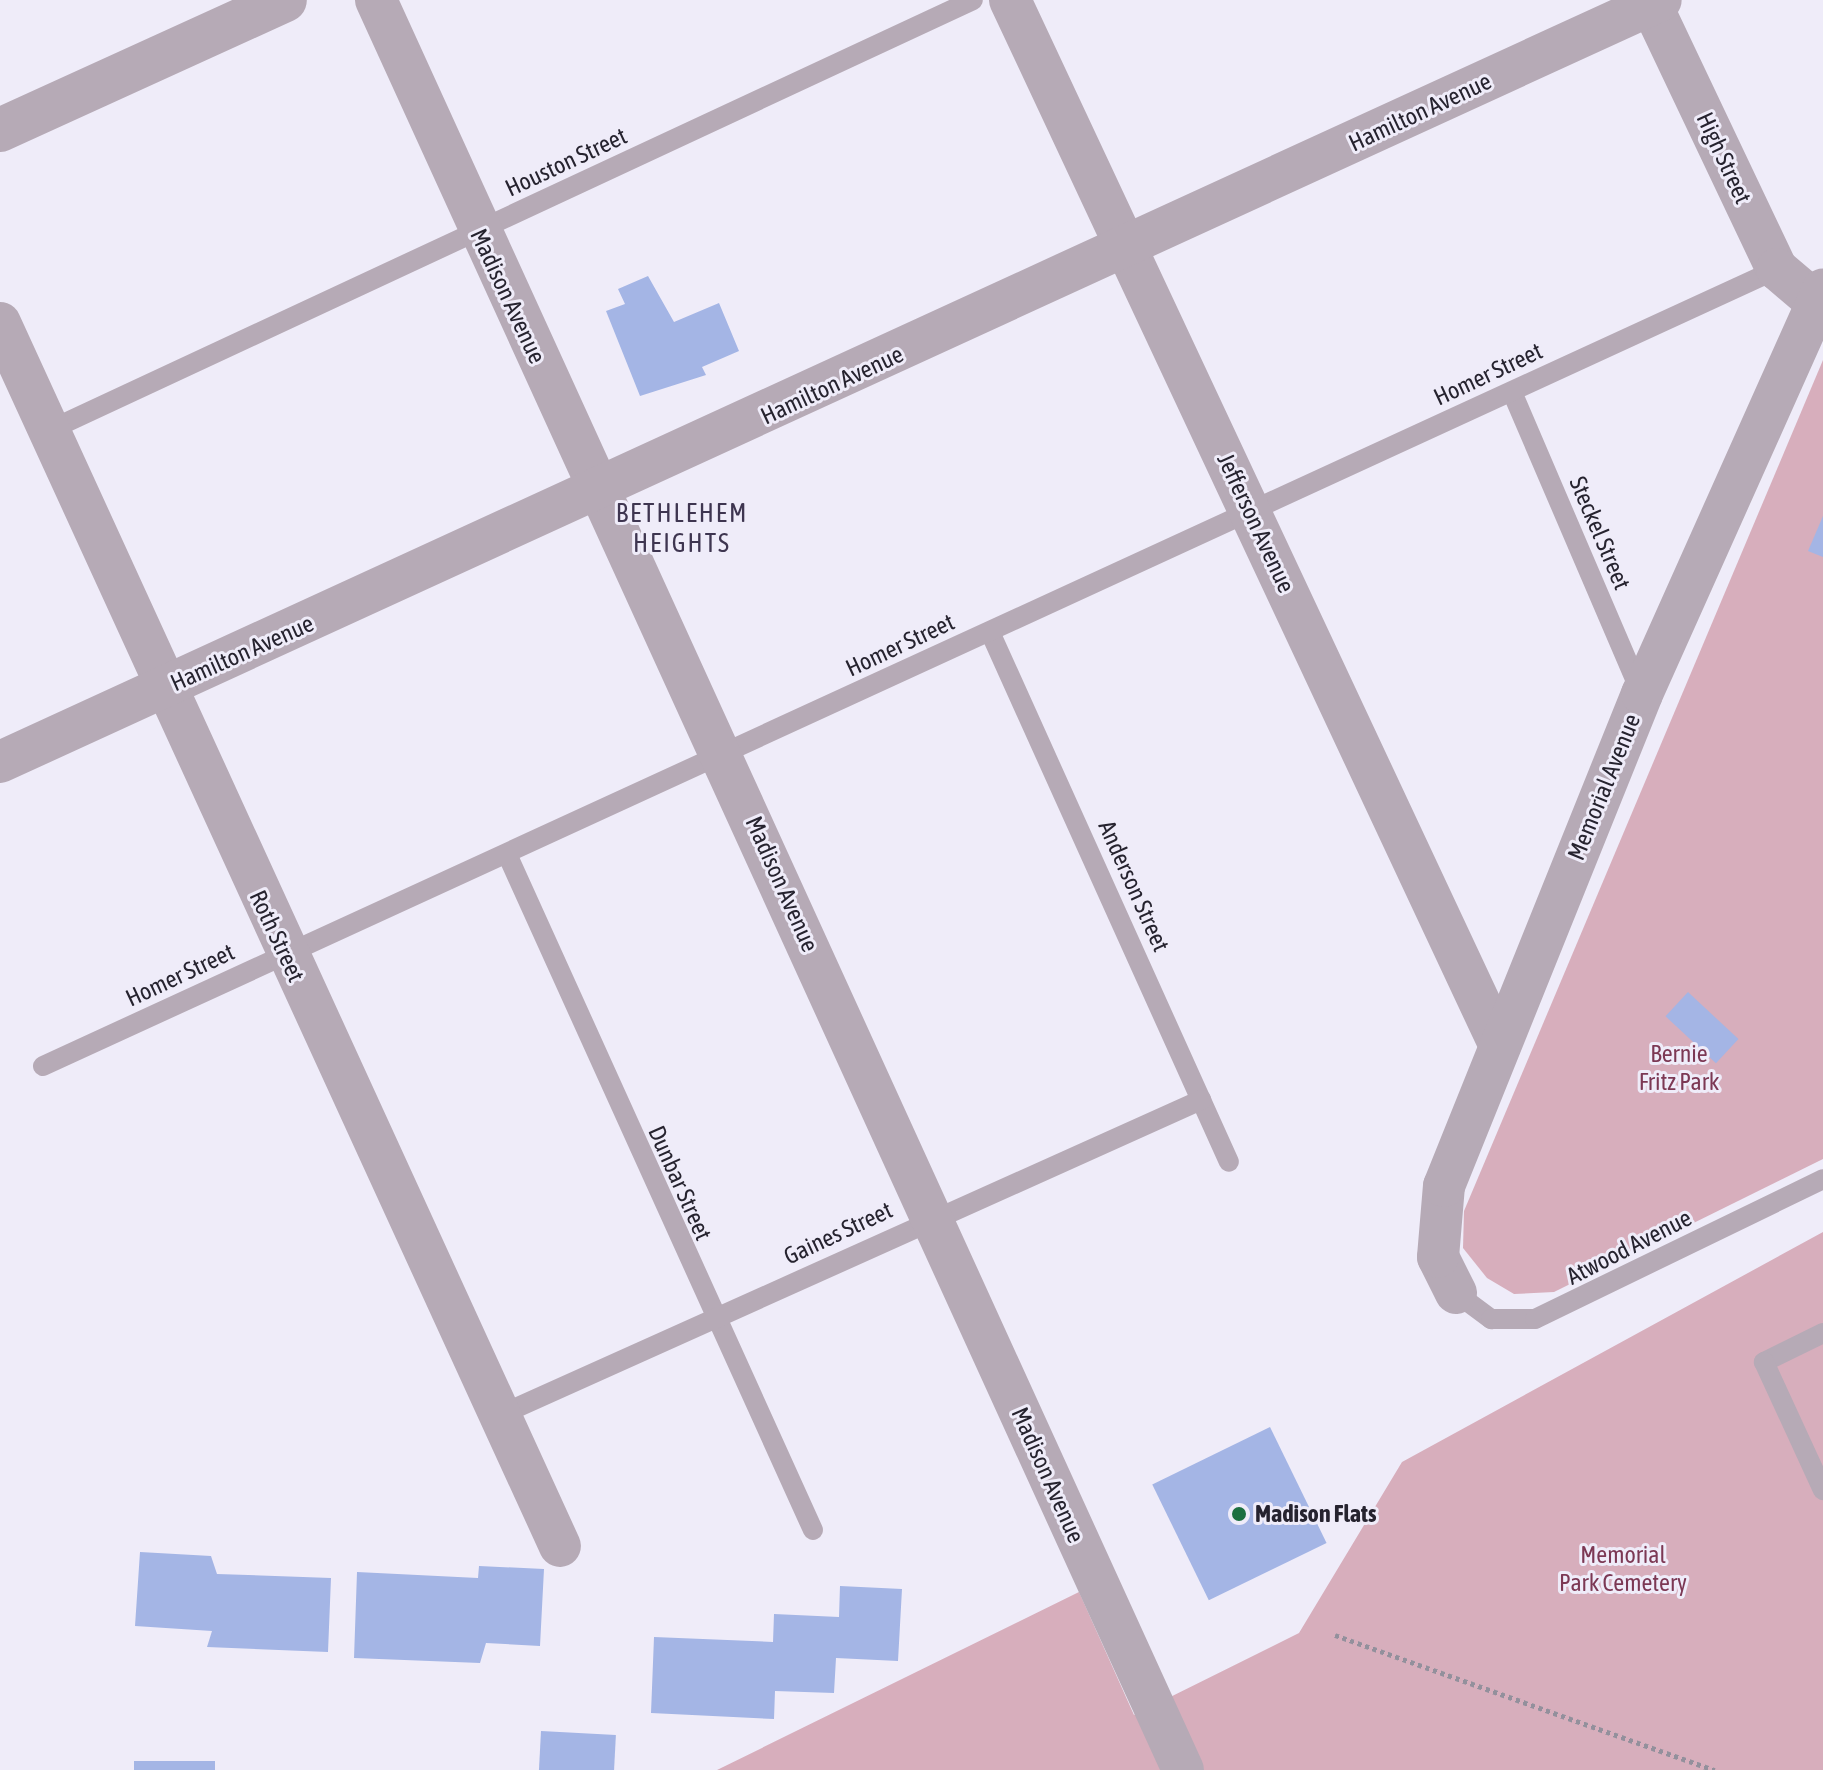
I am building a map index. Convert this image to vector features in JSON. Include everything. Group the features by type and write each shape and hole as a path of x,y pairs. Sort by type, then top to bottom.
{"street":[{"path":"0,130 285,0"},
{"name":"Madison Avenue","path":"376,0 478,232 723,754 1183,1770"},
{"name":"Jefferson Avenue","path":"1010,0 1500,1046"},
{"name":"Hamilton Avenue","path":"0,762 600,493 1654,2"},
{"name":"High Street","path":"1654,2 1777,269 1820,297"},
{"name":"Memorial Avenue","path":"1456,1293 1438,1257 1437,1221 1500,1046 1642,694 1820,297"},
{"name":"Roth Street","path":"0,323 286,955 560,1546"}],"lane":[{"name":"Houston Street","path":"50,430 973,0"},
{"name":"Homer Street","path":"43,1066 1252,513 1777,269"},
{"name":"Steckel Street","path":"1512,392 1642,694"},
{"name":"Anderson Street","path":"990,632 1229,1162"},
{"name":"Dunbar Street","path":"507,854 711,1320 813,1530"},
{"name":"Gaines Street","path":"498,1416 1201,1100"},
{"name":"Atwood Avenue","path":"1456,1293 1491,1319 1535,1319 1823,1179"},
{"path":"1823,1333 1764,1362 1823,1490"}],"path":[{"path":"1335,1635 1715,1770"}],"green space":[{"name":"Bernie Fritz Park","path":"1823,360 1823,1159 1554,1292 1514,1294 1487,1278 1463,1248 1464,1211"},
{"name":"Memorial Park Cemetery","path":"1823,1232 1823,1770 717,1770 1079,1592 1134,1715 1299,1633 1402,1462"}],"building":[{"path":"648,276 674,322 719,303 739,351 702,367 706,375 640,396 606,311 625,304 618,289"},
{"path":"1823,516 1823,557 1808,551"},
{"path":"1688,992 1738,1039 1716,1063 1665,1016"},
{"name":"Madison Flats","path":"1270,1427 1327,1543 1209,1600 1152,1484"},
{"path":"140,1552 211,1556 217,1574 331,1578 328,1652 207,1647 212,1631 135,1626"},
{"path":"479,1566 544,1569 540,1646 486,1643 480,1663 354,1658 357,1572 478,1578"},
{"path":"840,1586 902,1589 898,1661 836,1658 834,1693 775,1691 774,1719 651,1713 654,1637 773,1642 774,1614 839,1617"},
{"path":"541,1731 616,1735 614,1770 539,1770"},
{"path":"134,1761 215,1761 215,1770 134,1770"}],"place":[{"name":"Madison Flats","path":"1239,1514"}],"district":[{"name":"BETHLEHEM HEIGHTS","path":"682,529"}]}
